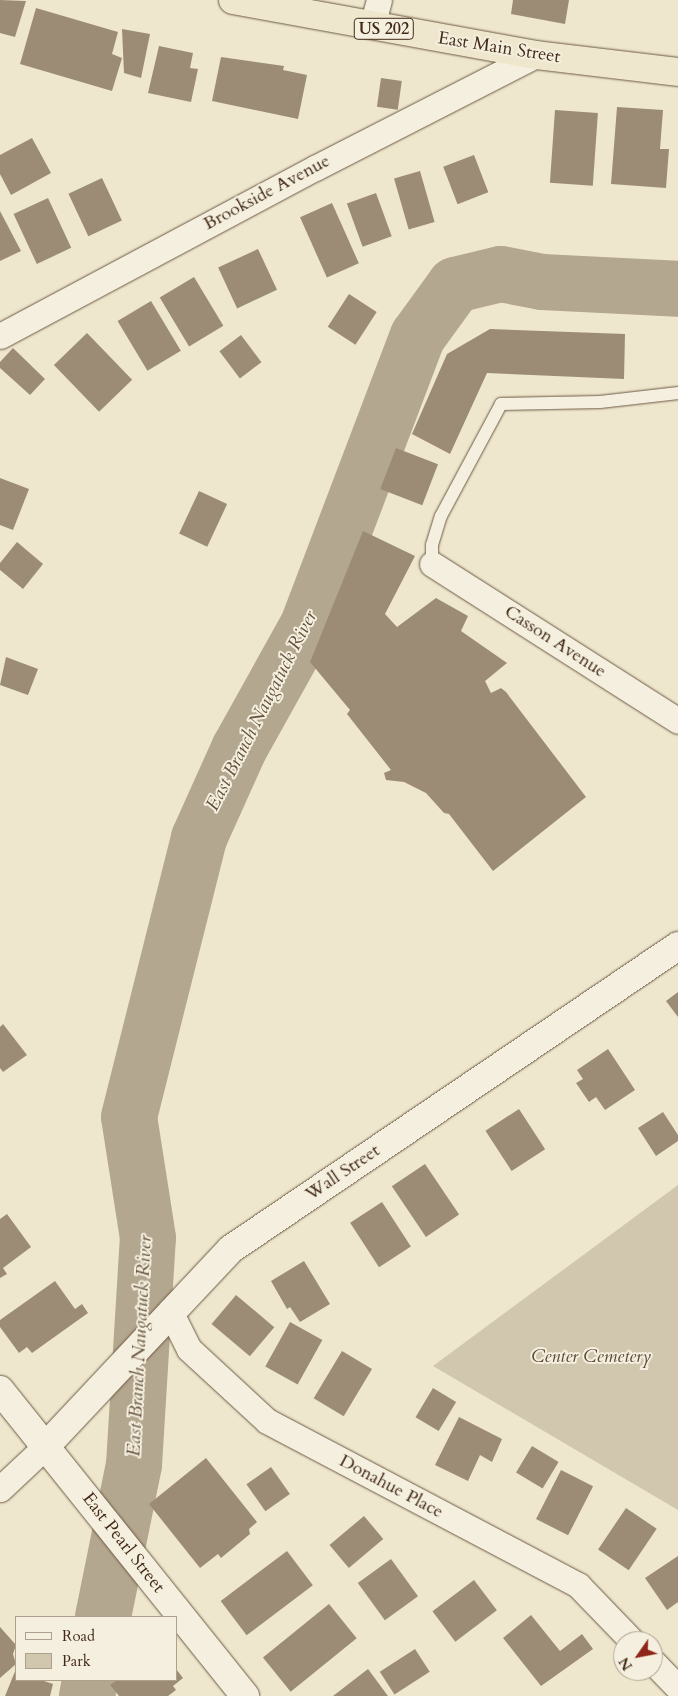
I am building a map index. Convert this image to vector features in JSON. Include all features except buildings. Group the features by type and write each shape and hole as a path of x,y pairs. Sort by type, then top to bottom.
{"highway":[{"name":"East Main Street","path":"233,0 536,55 678,72"}],"street":[{"path":"372,26 379,0"},
{"name":"Brookside Avenue","path":"0,336 315,168 536,55"},
{"name":"Casson Avenue","path":"432,564 678,721"},
{"name":"Wall Street","path":"46,1446 231,1249 678,946"},
{"name":"Donahue Place","path":"168,1314 189,1349 267,1421 578,1585 622,1631"},
{"name":"East Pearl Street","path":"0,1390 245,1696"},
{"path":"0,1489 46,1446"},
{"path":"663,1672 678,1688"}],"lane":[{"path":"432,564 432,545 441,516 501,404 600,402 678,393"}],"green space":[{"name":"Center Cemetery","path":"678,1185 678,1510 433,1366"}],"waterway":[{"name":"East Branch Naugatuck River","path":"103,1616 134,1465 148,1238 129,1117 199,838 239,749 308,625 418,336 455,285 501,274 542,282 678,289"},
{"name":"East Branch Naugatuck River","path":"87,1696 90,1681"}]}
